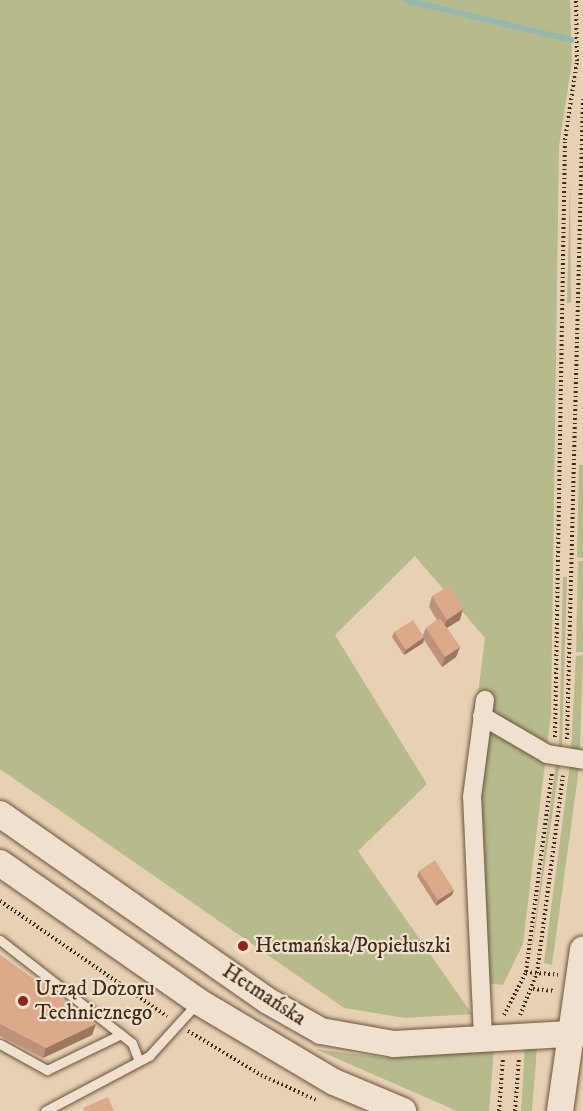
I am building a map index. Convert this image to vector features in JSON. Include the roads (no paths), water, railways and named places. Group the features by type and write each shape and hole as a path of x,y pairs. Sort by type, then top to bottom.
{"main road":[{"name":"Hetmańska","path":"0,814 268,1001 321,1031 394,1044 578,1032"},
{"name":"Hetmańska","path":"2,870 199,1002 334,1082 403,1111"},
{"path":"560,1111 578,1032 583,950"},
{"path":"199,1002 229,993 268,1001"}],"street":[{"path":"493,1036 471,797 484,708 568,757"}],"lane":[{"path":"0,940 132,1043 139,1061"},
{"path":"45,1111 139,1061 165,1043 199,1002"},
{"path":"0,1044 47,1070 121,1034"}],"waterway":[{"path":"405,0 571,40"}],"place":[{"name":"Hetmańska/Popiełuszki","path":"243,946"},
{"name":"Urząd Dozoru Technicznego","path":"23,1001"}]}
